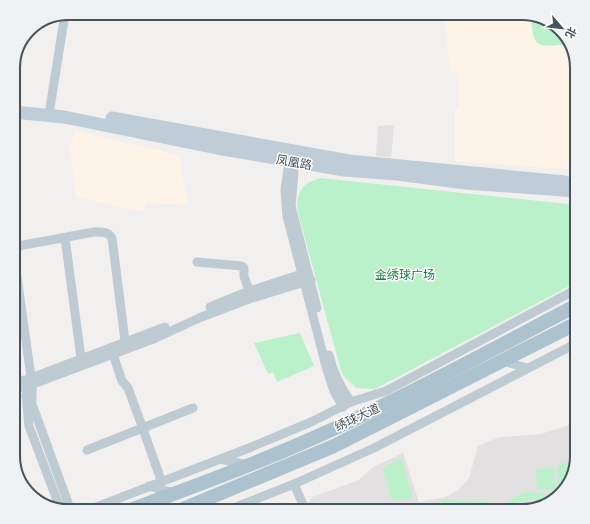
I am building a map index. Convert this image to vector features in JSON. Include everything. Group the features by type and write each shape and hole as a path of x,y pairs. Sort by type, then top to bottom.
{"main road":[{"name":"凤凰路","path":"20,106 50,108 131,121 293,157 344,170 397,174 465,183 570,190"},
{"name":"凤凰路","path":"20,113 64,117 217,148 293,157 570,182"},
{"name":"绣球大道","path":"146,504 248,465 351,421 570,309"},
{"name":"绣球大道","path":"195,504 326,450 570,327"}],"street":[{"path":"50,108 64,20"},
{"path":"293,157 285,190 285,202 332,367 347,405"},
{"path":"20,246 94,232 106,232 112,238 125,342"},
{"path":"65,238 81,358"},
{"path":"197,262 242,266 244,268 244,276 249,291"},
{"path":"20,385 81,358 155,332 249,291 306,277"},
{"path":"20,381 28,382 113,354 156,338 199,318 306,277"},
{"path":"104,504 161,480 220,459 386,390 570,293"},
{"path":"20,310 28,382 29,426 58,503"},
{"path":"20,342 32,404 68,504"},
{"path":"244,504 294,484 374,448 570,346"},
{"path":"113,354 122,380 128,388 144,429 161,480"},
{"path":"504,361 527,368"},
{"path":"86,450 144,429 194,408"},
{"path":"220,459 248,465"},
{"path":"294,484 303,504"},
{"path":"149,486 174,493"}],"shaded area":[{"path":"445,20 522,20 531,21 542,25 542,48 565,48 570,65 570,169 455,161 455,109 459,107 458,73 450,72"},
{"path":"394,125 391,157 376,156 378,126"},
{"path":"76,131 179,155 188,205 146,203 144,212 76,197 69,146"},
{"path":"570,423 570,456 566,474 556,490 548,496 531,503 308,504 312,497 359,480 373,467 403,453 419,502 446,497 458,490 469,478 478,446 500,437 541,434 566,426"},
{"path":"294,501 300,504 285,504"}],"green space":[{"path":"531,21 542,25 542,45 538,44 533,35"},
{"name":"金绣球广场","path":"321,178 570,204 570,286 375,389 356,388 343,375 340,367 298,213 297,206 301,190 309,182"},
{"path":"300,333 314,366 277,382 273,372 268,374 254,343"},
{"path":"401,458 413,498 392,501 383,468"},
{"path":"569,462 566,474 558,487 557,465"},
{"path":"554,466 555,489 537,489 536,470"},
{"path":"526,492 543,493 548,496 537,501 532,500 517,504 506,504 511,499"},
{"path":"442,500 489,502 489,504 442,504"}]}
